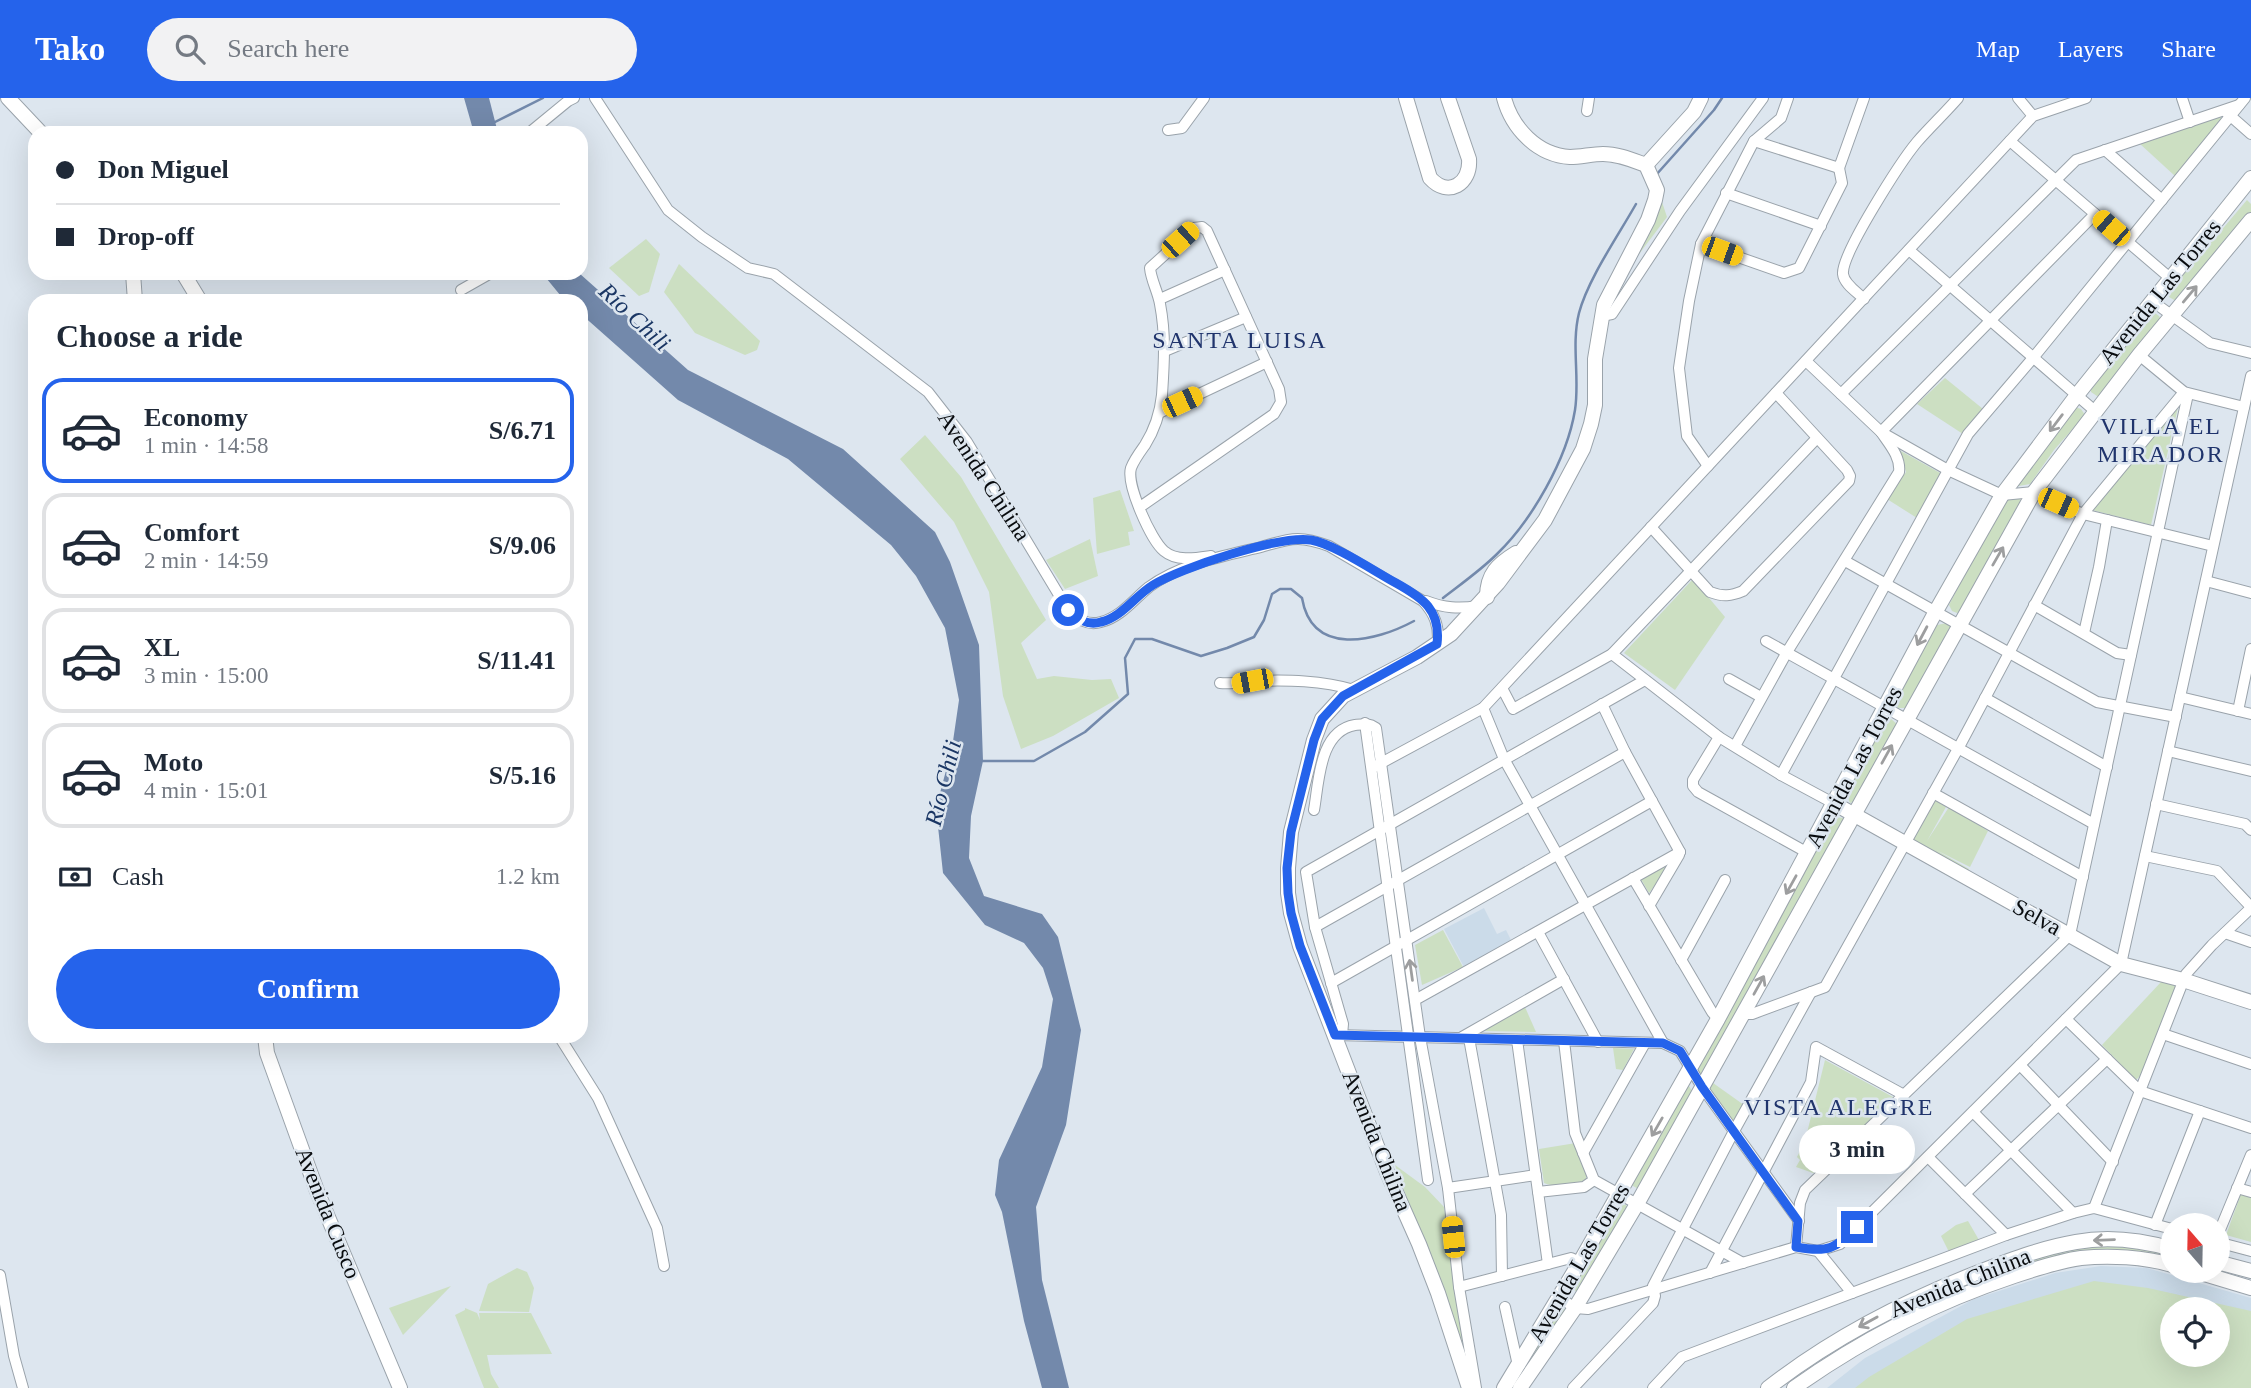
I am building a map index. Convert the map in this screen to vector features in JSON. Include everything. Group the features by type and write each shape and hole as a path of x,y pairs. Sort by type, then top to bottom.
{"street":[{"path":"8,98 34,126"},
{"path":"538,126 574,98"},
{"name":"Avenida Chilina","path":"595,98 668,210 748,268 774,274 928,392 967,442 1068,610 1079,620 1101,622 1112,617 1150,587 1174,573 1230,554 1294,539 1312,540 1340,552 1423,601 1450,608 1483,601"},
{"path":"1168,130 1182,128 1204,98"},
{"path":"1406,98 1430,178 1434,183 1453,187 1464,180 1470,168 1448,98"},
{"path":"1504,98 1519,131 1545,150 1568,157 1602,154 1624,157 1649,170 1694,112 1701,98"},
{"path":"1587,111 1589,98"},
{"path":"1601,316 1612,314 1680,211 1763,98"},
{"path":"1709,466 1687,436 1679,368 1701,244 1754,141 1781,118 1788,98"},
{"path":"1701,244 1784,273 1799,268 1842,183 1839,168 1864,98"},
{"path":"1864,299 1843,276 1843,268 1856,236 1916,144 1958,98"},
{"path":"2018,98 2033,116"},
{"path":"1376,765 1483,708 2033,116 2086,98"},
{"path":"2182,98 2190,122"},
{"path":"1782,775 1968,434 2034,358 2162,200 2227,113 2242,102"},
{"path":"1841,394 2076,160 2190,122 2227,113"},
{"path":"2227,113 2251,134"},
{"path":"1754,141 1839,168"},
{"path":"2010,141 2170,278"},
{"path":"2105,150 2162,200"},
{"name":"Avenida Chilina","path":"1466,1384 1419,1244 1387,1172 1339,1035 1297,935 1288,893 1287,868 1291,832 1314,740 1322,719 1343,696 1451,634 1483,601 1545,520 1583,449 1595,404 1595,359 1601,316 1611,289 1648,220 1657,190 1649,170"},
{"name":"Avenida Las Torres","path":"1504,1388 1520,1365 1691,1068 1835,804 1936,611 2002,495 2077,396 2251,178"},
{"path":"1726,193 1821,226"},
{"path":"1881,432 2095,214"},
{"name":"Avenida Las Torres","path":"1520,1388 1575,1308 1637,1204 2034,492 2138,355 2251,220"},
{"path":"1140,507 1274,414 1281,402 1267,362 1204,228 1197,227 1150,268 1160,299 1165,351 1161,412 1151,436 1131,469 1132,484 1140,507 1151,531 1164,551 1177,558 1230,554"},
{"path":"1909,250 2095,411"},
{"path":"1160,299 1225,270"},
{"path":"461,290 479,280"},
{"path":"2152,301 2210,343 2251,353"},
{"path":"1165,351 1246,317"},
{"path":"2138,355 2186,393 2244,407"},
{"path":"1734,747 1787,652 1899,472 1897,456 1881,432 1806,361"},
{"path":"1161,412 1267,362"},
{"path":"1559,1297 1575,1308 1588,1309 1796,1247 1818,1251 1840,1244 2121,964 2251,376"},
{"path":"1651,527 1710,592 1720,596 1732,596 1743,591 1849,481 1847,470 1776,393"},
{"path":"1743,1013 1752,1014 1825,987 1959,747 2082,514 2186,393"},
{"path":"1796,1247 1800,1203 1805,1190 2070,935 2186,393"},
{"path":"1881,432 1948,470 2002,495 2034,492 2082,514 2213,546"},
{"path":"1502,688 1513,709 1612,654 1816,438"},
{"path":"2084,634 2107,520"},
{"path":"1845,561 2097,702 2176,717"},
{"path":"2206,581 2251,593"},
{"path":"1423,601 1437,620 1437,644"},
{"path":"2034,605 2117,653 2131,655"},
{"path":"1766,641 2094,824"},
{"path":"2238,711 2251,649"},
{"path":"1612,654 1719,737 1835,804"},
{"path":"1729,678 1761,697"},
{"path":"1645,680 1306,872 1315,927 1343,1024 1339,1035 1663,1043 1680,1051 1702,1087 1798,1221"},
{"path":"1220,683 1327,682 1353,690"},
{"path":"2180,697 2251,714"},
{"path":"1985,698 2107,767"},
{"path":"1602,704 1680,852"},
{"path":"1483,708 1504,759 1663,1043"},
{"path":"1314,810 1322,762 1336,734 1346,727 1365,723 1376,728 1376,765 1414,1037 1428,1180"},
{"path":"1719,737 1693,779 1693,786 1698,792 1808,853"},
{"path":"2168,751 2251,771"},
{"path":"1315,927 1625,752"},
{"path":"1933,793 2083,877"},
{"path":"1331,983 1652,801"},
{"name":"Selva","path":"1835,804 2121,964 2251,1002"},
{"path":"2156,804 2245,824 2251,830"},
{"path":"1415,999 1680,852"},
{"path":"1649,906 1680,852"},
{"path":"2094,1208 2186,974 2251,908 2217,872 2145,856"},
{"path":"1633,878 1718,1019"},
{"path":"1681,960 1725,880"},
{"path":"1538,932 1598,1042"},
{"path":"2225,933 2251,942"},
{"path":"1401,943 1415,999 1414,1037 1448,1188 1459,1287 1476,1388"},
{"path":"1464,1038 1564,979"},
{"path":"1573,1388 1653,1303 1653,1286 1811,992"},
{"path":"2066,1019 2140,1091 2251,1128"},
{"path":"2162,1034 2251,1064"},
{"path":"1464,1038 1501,1215 1502,1276"},
{"path":"1517,1040 1548,1264"},
{"path":"1564,1041 1575,1133 1594,1180 1743,1263"},
{"path":"1680,1051 1706,1041"},
{"name":"Avenida Cusco","path":"266,1043 267,1053 308,1167 400,1388"},
{"path":"563,1043 598,1098 657,1228 664,1266"},
{"path":"1583,1153 1644,1043"},
{"path":"1710,1273 1811,1082 1816,1047 1905,1095"},
{"path":"1965,1194 2107,1059"},
{"path":"2020,1065 2113,1161"},
{"path":"2155,1225 2200,1111"},
{"path":"1973,1112 2073,1213"},
{"path":"2228,1213 2251,1155"},
{"path":"1928,1157 2006,1235"},
{"path":"1448,1188 1536,1175"},
{"path":"1538,1192 1584,1187 1594,1180"},
{"path":"2238,1188 2251,1192"},
{"path":"1653,1388 1682,1357 2006,1235 2073,1213 2094,1208 2160,1226"},
{"name":"Avenida Chilina","path":"1768,1388 1828,1345 1876,1317 1943,1286 2036,1252 2077,1242 2119,1239 2160,1247"},
{"path":"2230,1244 2251,1251"},
{"path":"1818,1251 1852,1293"},
{"path":"1459,1287 1571,1258 1580,1262"},
{"name":"Avenida Chilina","path":"1794,1388 1884,1332 1949,1301 2034,1269 2080,1258 2160,1261"},
{"path":"2230,1265 2251,1271"},
{"path":"0,1275 14,1356 23,1388"},
{"path":"2230,1282 2251,1288"},
{"path":"1505,1307 1520,1365"}],"shaded area":[{"path":"1484,908 1497,934 1506,930 1512,942 1464,967 1444,929"},
{"path":"2101,1266 2147,1268 2160,1272 2160,1283 2199,1283 2251,1298 2251,1388 1827,1388 1865,1358 1974,1299 2055,1273"}],"green space":[{"path":"2220,116 2222,119 2175,176 2139,143"},
{"path":"1661,199 1667,217 1615,286"},
{"path":"2247,200 2251,204 2251,213 2180,299 2176,301 2169,297 2168,293"},
{"path":"646,239 660,254 649,292 639,296 609,268"},
{"path":"679,264 760,341 757,350 745,355 695,333 664,292"},
{"path":"2155,313 2162,322 2101,395 2097,396 2091,392 2091,388"},
{"path":"1945,378 1983,409 1963,434 1917,404"},
{"path":"2179,403 2151,525 2092,510"},
{"path":"2075,407 2081,409 2085,415 2054,450 2030,484 2019,486 2016,482"},
{"path":"925,435 961,477 1046,620 1021,643 1037,679 1054,676 1111,679 1119,698 1053,736 1021,749 1003,696 989,592 954,522 900,459"},
{"path":"1899,450 1942,474 1917,518 1887,499 1906,472"},
{"path":"1120,490 1134,531 1128,532 1130,545 1097,554 1093,498"},
{"path":"2019,498 2022,502 1960,611 1952,611 1949,605 2004,499"},
{"path":"1090,539 1098,576 1065,589 1046,560"},
{"path":"1693,579 1725,617 1675,690 1624,653"},
{"path":"1937,625 1951,625 1952,633 1908,708 1898,708 1895,702"},
{"path":"1890,718 1898,725 1857,800 1850,803 1846,794 1886,719"},
{"path":"1933,799 1946,807 1927,841 1949,807 1988,831 1970,867 1936,850 1969,869 1966,874 1908,841"},
{"path":"1836,817 1843,818 1844,822 1702,1076 1694,1072 1831,820"},
{"path":"1673,861 1649,893 1641,879"},
{"path":"1443,930 1463,967 1422,985 1415,945"},
{"path":"2162,981 2177,986 2144,1072 2136,1080 2102,1045"},
{"path":"1525,1007 1536,1032 1481,1031"},
{"path":"1613,1048 1634,1049 1623,1070 1616,1069"},
{"path":"1825,1060 1893,1097 1872,1119 1869,1126 1854,1135 1835,1159 1813,1173 1796,1167 1800,1160 1797,1157 1805,1141"},
{"path":"1713,1083 1744,1105 1731,1124 1708,1091"},
{"path":"1686,1086 1692,1091 1640,1190 1628,1183"},
{"path":"1576,1143 1586,1179 1565,1186 1544,1183 1539,1149"},
{"path":"1395,1165 1425,1187 1444,1207 1466,1365"},
{"path":"2241,1194 2251,1198 2251,1242 2230,1236 2230,1224"},
{"path":"1620,1204 1626,1205 1628,1211 1579,1294 1571,1287"},
{"path":"1968,1221 1979,1240 1949,1252 1941,1236 1956,1225"},
{"path":"2131,1245 2160,1252 2160,1257 2137,1251 2077,1252 2033,1262 2032,1257 2077,1248"},
{"path":"517,1268 527,1272 534,1288 529,1312 479,1311 488,1284"},
{"path":"2094,1281 2148,1288 2188,1297 2160,1297 2160,1367 2230,1367 2230,1306 2251,1311 2251,1388 1855,1388 1967,1319"},
{"path":"451,1286 403,1335 389,1308"},
{"path":"465,1308 477,1313 480,1320 479,1313 531,1313 552,1354 487,1355 491,1374 499,1388 484,1388 455,1315"},
{"path":"1564,1308 1566,1313 1512,1388 1556,1311"}],"water":[{"path":"464,98 489,98 496,126 472,126"},
{"name":"Río Chili","path":"548,280 587,280 688,370 843,449 935,532 950,562 979,645 983,761 971,816 969,858 984,896 1042,914 1058,937 1081,1030 1066,1125 1036,1207 1042,1280 1069,1388 1042,1388 1024,1321 1002,1212 995,1195 999,1160 1042,1067 1053,999 1043,968 1024,943 985,925 943,873 936,808 952,748 959,700 945,628 916,576 891,545 788,459 678,400 588,320 588,294 559,294"}],"waterway":[{"path":"493,123 543,98"},
{"path":"1656,175 1722,98"},
{"path":"1443,598 1484,566 1510,540 1535,506 1556,468 1571,429 1575,410 1579,313 1596,272 1636,204"},
{"path":"983,761 1034,761 1085,732 1128,694 1125,658 1135,639 1152,639 1201,656 1227,648 1254,637 1264,620 1272,594 1280,589 1291,589 1302,598 1308,617 1318,629 1332,637 1364,639 1414,621"}],"district":[{"name":"SANTA LUISA","path":"1240,340"},
{"name":"VILLA EL MIRADOR","path":"2161,440"},
{"name":"VISTA ALEGRE","path":"1839,1107"}],"route":[{"path":"1068,610 1079,620 1101,622 1174,573 1230,554 1294,539 1312,540 1329,546 1415,594 1431,609 1437,620 1437,644 1343,696 1322,719 1314,740 1291,832 1287,868 1291,913 1300,946 1335,1035 1663,1043 1680,1051 1702,1087 1798,1221 1796,1247 1818,1251 1840,1244 1857,1227"}]}
